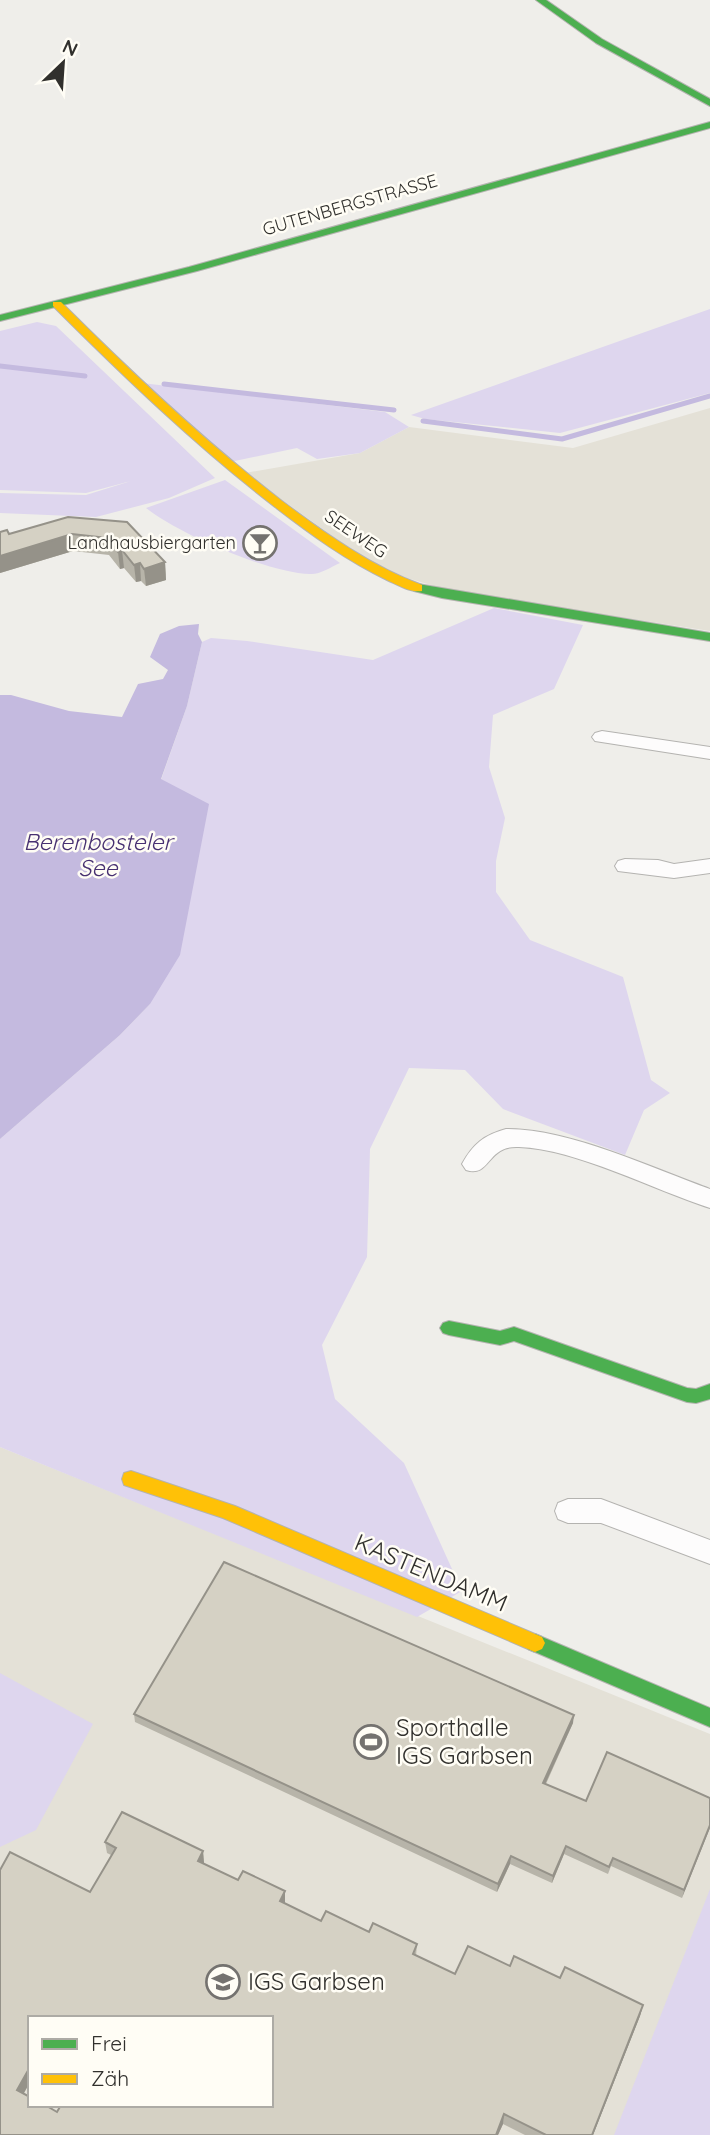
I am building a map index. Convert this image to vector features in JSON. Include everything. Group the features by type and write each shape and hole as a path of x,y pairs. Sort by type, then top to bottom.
{"street":[{"path":"540,0 599,41 710,103"},
{"name":"GUTENBERGSTRASSE","path":"0,318 710,125"},
{"name":"SEEWEG","path":"57,304 145,393 237,474 358,561 385,577 403,585 442,594 710,637"},
{"path":"602,737 710,753"},
{"path":"625,866 658,867 674,871 710,866"},
{"path":"474,1164 486,1145 509,1137 547,1142 707,1191"},
{"path":"449,1328 500,1338 514,1334 687,1395 710,1391"},
{"name":"KASTENDAMM","path":"131,1479 228,1513 710,1717"},
{"path":"568,1511 601,1511 710,1552"}],"shaded area":[{"path":"710,309 710,393 560,433 425,419 411,415"},
{"path":"37,322 56,326 215,478 169,498 96,517 0,513 0,493 86,495 131,481 86,493 0,490 0,331"},
{"path":"142,383 385,412 409,427 360,453 317,459 297,448 230,462"},
{"path":"710,408 710,631 448,590 407,578 360,556 245,473 360,453 409,427 573,448"},
{"name":"Landhausbiergarten","path":"225,480 340,563 314,574 271,567 201,540 146,508"},
{"path":"494,608 583,625 554,689 493,715 489,767 505,818 496,861 496,892 530,940 623,977 651,1080 670,1093 644,1110 625,1155 503,1109 465,1070 409,1068 370,1149 367,1257 322,1345 335,1399 404,1463 462,1591 417,1617 0,1447 0,1139 120,1035 150,1004 161,780 187,706 202,642 211,638 247,641 373,660"},
{"path":"0,1447 710,1734 710,2135 0,2135"},
{"path":"0,1673 93,1724 36,1830 0,1847"},
{"path":"710,1889 710,2135 614,2135"}],"water":[{"name":"Berenbosteler See","path":"199,624 198,634 202,642 187,706 161,779 209,804 180,955 150,1004 120,1035 0,1139 0,695 11,695 69,711 122,717 138,684 163,679 168,670 150,657 160,634 179,626"}],"building":[{"path":"68,517 127,522 165,562 144,569 140,563 134,565 122,550 118,552 107,538 72,534 0,556 0,532 7,530 9,534"},
{"name":"Sporthalle IGS Garbsen","path":"224,1562 574,1715 543,1783 586,1801 607,1752 710,1798 710,1825 684,1890 613,1858 609,1867 566,1846 553,1876 511,1856 498,1884 134,1714"},
{"name":"IGS Garbsen","path":"122,1812 203,1851 198,1861 238,1880 243,1871 285,1891 280,1901 321,1921 326,1911 369,1932 373,1923 417,1944 413,1954 455,1974 468,1946 510,1966 514,1956 560,1978 565,1967 643,2005 592,2135 546,2135 504,2114 496,2135 0,2135 0,1870 10,1852 90,1892 116,1848 105,1842"}],"waterway":[{"path":"0,366 85,376"},
{"path":"164,384 394,410"},
{"path":"423,421 562,439 710,396"}],"traffic: fast":[{"path":"540,0 599,41 710,103"},
{"path":"0,318 193,269 710,125"},
{"path":"418,588 710,637"},
{"path":"449,1328 500,1338 514,1334 687,1395 696,1396 710,1391"},
{"path":"535,1643 710,1718"}],"traffic: slow":[{"path":"57,304 171,414 261,491 352,556 384,574 418,588"},
{"path":"131,1479 228,1512 535,1643"}],"place":[{"name":"Landhausbiergarten","path":"260,543"},
{"name":"Sporthalle IGS Garbsen","path":"371,1742"},
{"name":"IGS Garbsen","path":"223,1982"}]}
